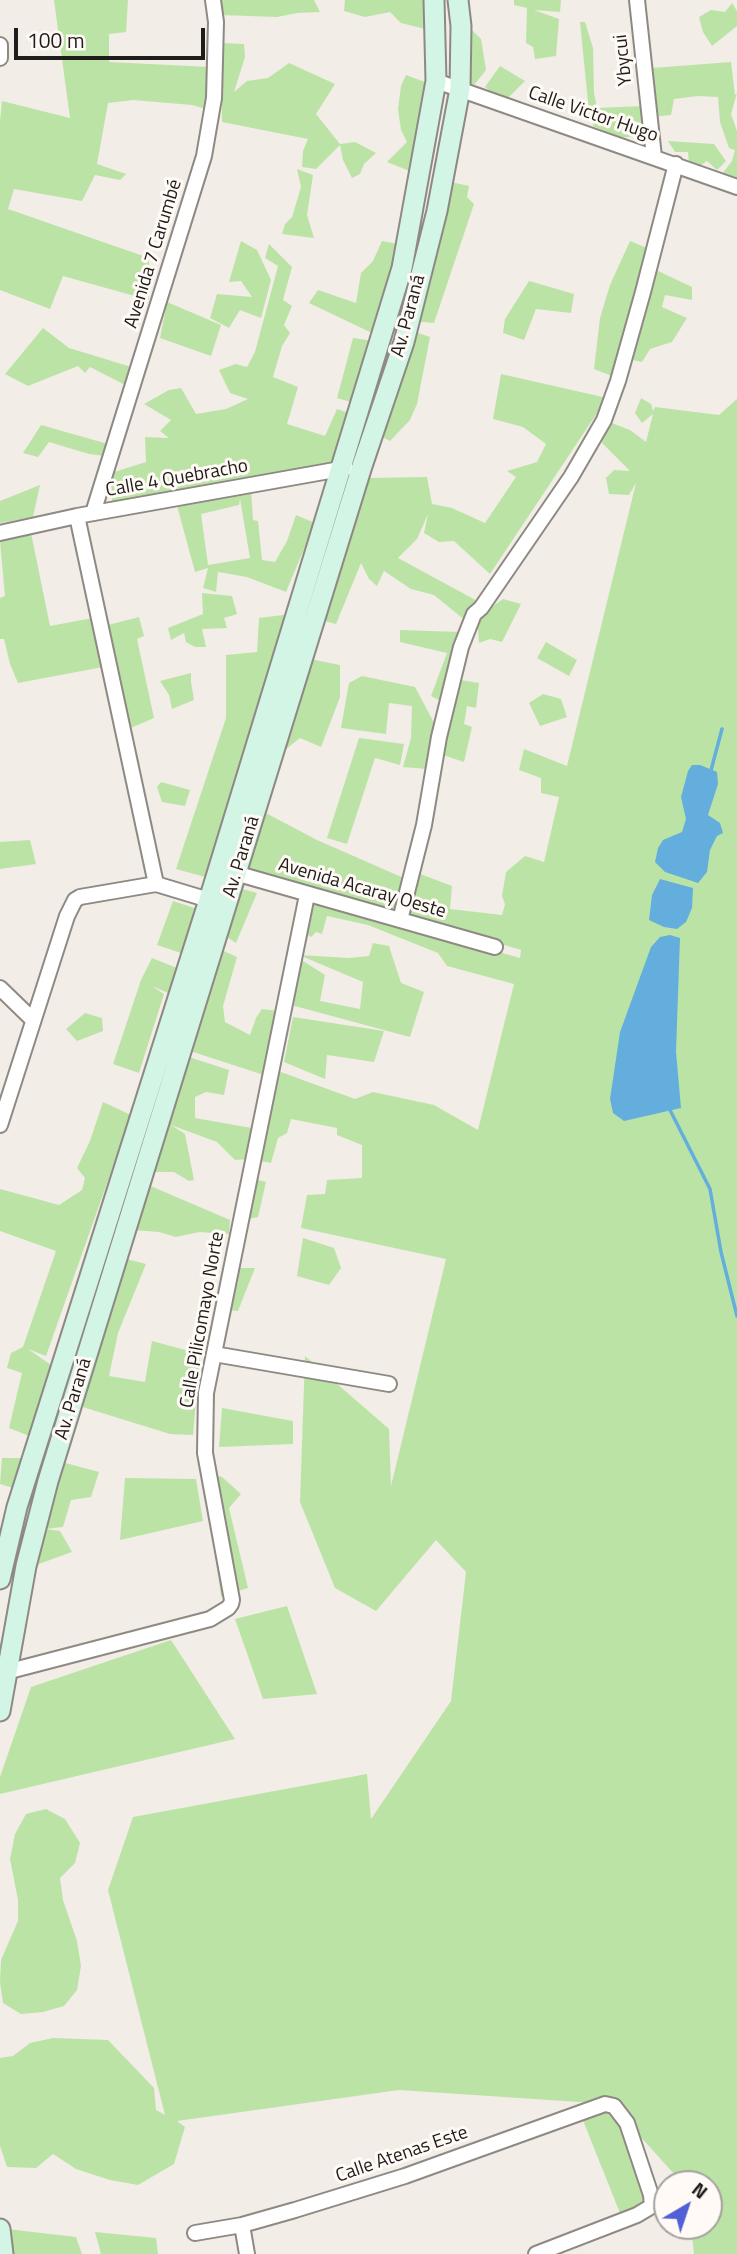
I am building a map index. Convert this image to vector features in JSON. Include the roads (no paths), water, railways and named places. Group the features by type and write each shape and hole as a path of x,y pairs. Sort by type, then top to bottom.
{"street":[{"name":"Avenida 7 Carumbé","path":"93,513 204,156 214,98 216,22 213,0"},
{"name":"Av. Paraná","path":"0,1712 26,1566 228,871 341,469 402,268 436,81 434,0"},
{"name":"Av. Paraná","path":"0,1579 18,1507 46,1416 209,900 228,871 404,342 437,211 460,89 461,26 458,0"},
{"name":"Ybycui","path":"637,0 654,157"},
{"path":"0,45 0,58"},
{"name":"Calle Victor Hugo","path":"436,81 737,187"},
{"path":"400,920 424,825 439,737 461,647 474,614 481,608 572,477 604,420 618,381 677,164"},
{"name":"Calle 4 Quebracho","path":"0,533 93,513 362,466"},
{"path":"77,516 156,884"},
{"name":"Avenida Acaray Oeste","path":"228,871 495,947"},
{"path":"0,1125 67,916 75,900 156,884 209,900"},
{"name":"Calle Pilicomayo Norte","path":"6,1672 210,1619 228,1608 232,1600 205,1453 206,1393 307,895"},
{"path":"0,988 33,1020"},
{"path":"214,1354 389,1384"},
{"path":"46,1416 67,1421"},
{"name":"Calle Atenas Este","path":"195,2233 242,2225 405,2176 605,2104 617,2108 627,2123 653,2199 652,2206 637,2216 559,2250"},
{"path":"242,2225 247,2254"},
{"path":"0,2229 3,2254"},
{"path":"536,2254 559,2250"}],"water":[{"path":"692,765 700,765 717,772 718,784 708,815 720,823 723,833 717,836 710,850 707,872 698,883 665,872 655,862 663,840 682,832 686,819 681,797"},
{"path":"660,879 693,888 692,908 686,922 677,929 649,920 652,895"},
{"path":"670,935 680,938 676,1052 681,1108 624,1121 613,1113 610,1099 620,1032 651,947 660,937"}],"waterway":[{"path":"710,774 722,729"},
{"path":"669,1108 710,1189 721,1252 737,1316"}]}
